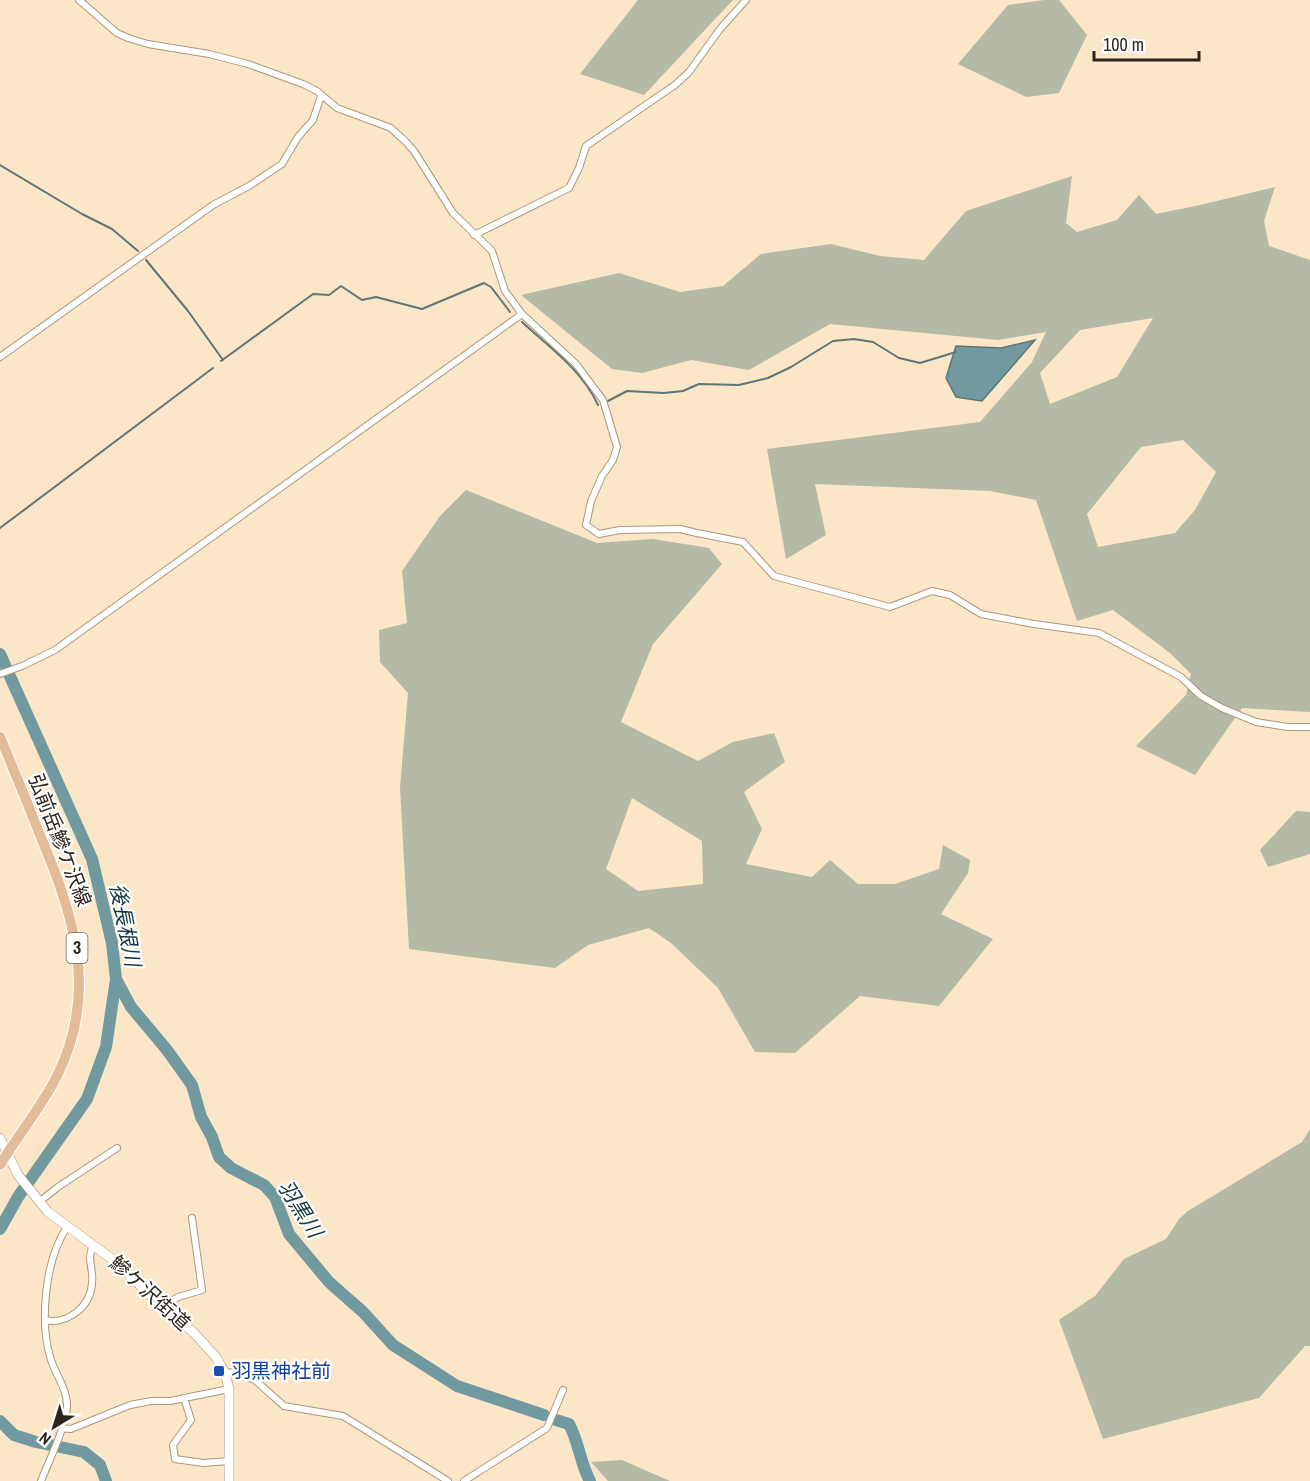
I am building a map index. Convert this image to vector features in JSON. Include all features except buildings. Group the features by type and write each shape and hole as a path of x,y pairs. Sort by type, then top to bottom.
{"main road":[{"name":"弘前岳鰺ケ沢線","path":"0,737 62,889 76,940 80,969 78,1014 58,1075 7,1154"},
{"name":"3","path":"0,1165 7,1154"}],"street":[{"path":"79,0 111,28 128,39 209,54 248,64 303,84 337,108 391,128 414,151 453,213 492,251 506,291 522,314 576,364 603,400 617,447 613,460 602,476 591,501 586,525 599,534 620,530 680,530 698,533 743,542 774,576 890,607 932,591 950,595 981,614 1099,633 1181,676 1201,696 1222,708 1256,722 1288,727 1310,727"},
{"path":"474,235 569,188 586,146 682,79 720,29 746,0"},
{"path":"0,357 213,205 249,186 282,164 298,137 313,120 321,96"},
{"path":"0,674 55,650 522,314"},
{"name":"鰺ケ沢街道","path":"0,1138 18,1175 37,1200 67,1227 116,1262 203,1342 216,1357 225,1373 229,1389 229,1481"},
{"path":"37,1200 117,1148"},
{"path":"163,1307 178,1297 202,1290 192,1218"},
{"path":"41,1481 62,1428 67,1408 66,1398 46,1344 45,1320 50,1264 58,1240 67,1227"},
{"path":"45,1320 60,1321 69,1317 77,1312 88,1298 93,1280 89,1260 93,1245"},
{"path":"225,1373 236,1372 255,1380 284,1406 344,1416 448,1481"},
{"path":"62,1428 71,1429 129,1405 229,1389"},
{"path":"464,1481 548,1428 563,1390"},
{"path":"184,1398 191,1420 172,1445 175,1459 203,1463 229,1461"}],"green space":[{"path":"638,0 733,0 644,95 580,74"},
{"path":"1059,0 1087,35 1059,93 1026,97 958,64 1008,5"},
{"path":"1072,176 1066,223 1077,232 1117,220 1139,195 1156,214 1275,187 1264,221 1269,246 1310,260 1310,712 1242,708 1195,775 1136,746 1186,695 1191,674 1170,653 1113,610 1077,621 1036,500 990,491 815,484 826,535 786,559 767,449 980,422 1032,362 1046,332 998,340 830,324 749,370 691,360 642,373 612,369 521,295 619,273 680,292 723,286 761,254 831,244 880,256 924,260 966,211","holes":["1153,318 1117,377 1050,404 1040,373 1080,330","1183,440 1216,472 1195,510 1175,533 1098,547 1087,514 1141,447"]},
{"path":"466,490 597,543 653,539 709,548 722,564 653,644 621,722 698,761 733,742 774,733 785,762 744,792 762,829 746,864 812,877 830,860 858,884 895,884 939,869 943,845 970,860 968,873 941,914 993,939 939,1006 860,996 795,1053 755,1052 718,988 671,943 649,928 588,945 555,968 409,949 400,788 408,693 380,662 379,630 407,623 402,571 440,516","holes":["632,798 702,841 703,884 638,891 606,869"]},
{"path":"1296,811 1310,812 1310,854 1268,867 1260,850"},
{"path":"1310,1129 1310,1346 1305,1346 1259,1398 1103,1439 1059,1320 1095,1296 1124,1259 1166,1239 1179,1219 1188,1211 1302,1142"},
{"path":"622,1460 670,1481 608,1481 591,1462"}],"water":[{"path":"1035,340 982,401 956,397 946,378 956,346 1001,348"}],"waterway":[{"path":"0,165 82,214 112,229 138,251"},
{"path":"146,260 188,311 223,360"},
{"path":"221,361 313,294 329,295 341,286 362,300 376,297 422,309 484,283 491,287 510,312"},
{"path":"522,322 574,370 598,405"},
{"path":"608,401 627,391 664,393 683,391 699,384 739,385 768,378 791,367 833,341 854,339 873,342 899,358 920,363 956,352"},
{"path":"0,528 213,368"},
{"name":"後長根川","path":"0,654 92,859 112,943 116,979 106,1047 87,1099 18,1197 0,1229"},
{"name":"羽黒川","path":"116,979 131,1007 167,1050 192,1085 201,1117 212,1137 219,1157 231,1168 264,1185 275,1197 289,1234 329,1282 363,1312 393,1345 457,1386 544,1415"},
{"name":"羽黒川","path":"556,1420 569,1424 590,1481"},
{"name":"後長根川","path":"0,1421 14,1435 84,1452 100,1465 106,1481"}],"place":[{"name":"羽黒神社前","path":"219,1371"}]}
